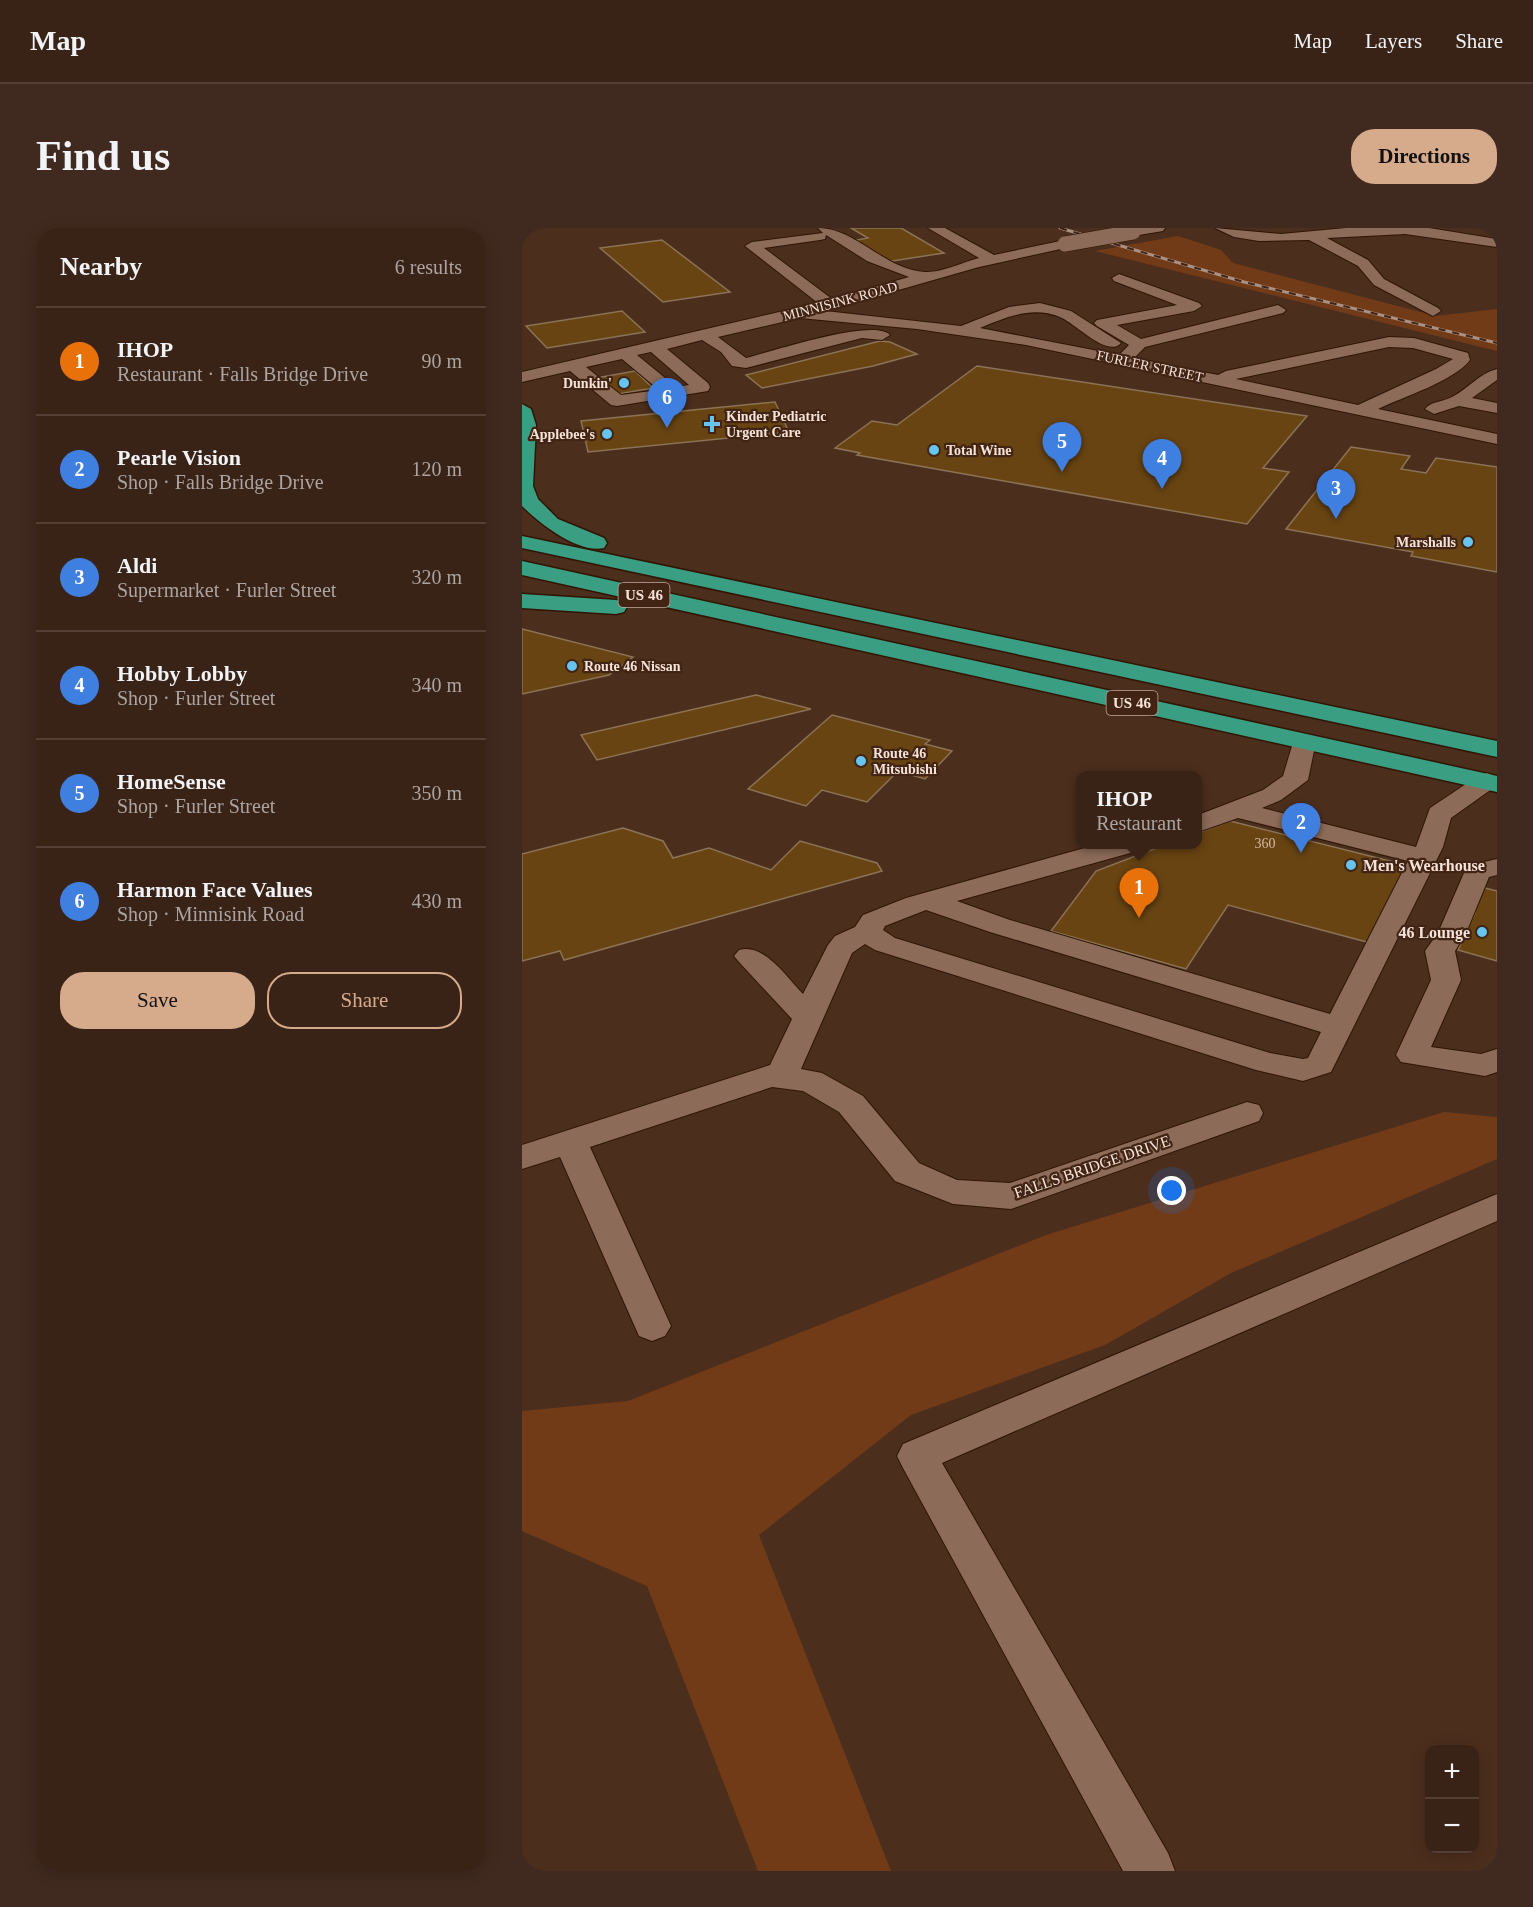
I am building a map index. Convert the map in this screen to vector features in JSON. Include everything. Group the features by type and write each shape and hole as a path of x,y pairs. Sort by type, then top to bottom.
{"highway":[{"path":"522,409 527,425 522,486 529,501 551,523 568,532 667,572"},
{"name":"US 46","path":"522,542 1497,749"},
{"name":"US 46","path":"522,568 1492,783"},
{"path":"522,601 581,603 766,622"}],"street":[{"path":"935,228 992,259"},
{"name":"MINNISINK ROAD","path":"522,377 800,313 992,259 1158,228"},
{"path":"1222,228 1230,233 1269,237 1389,229 1418,230 1497,243"},
{"path":"829,304 752,246 822,232 874,261 895,270 925,277"},
{"path":"1310,235 1363,263 1379,282 1433,311"},
{"path":"1102,330 1194,306 1119,278"},
{"path":"1056,295 1102,330 1113,343 1094,354"},
{"path":"964,330 990,318 1031,305 1064,313 1139,344"},
{"path":"1123,360 1139,344 1278,310"},
{"name":"FURLER STREET","path":"800,313 964,330 1094,354 1361,411 1384,415 1394,409 1429,417"},
{"path":"801,332 862,333 897,337 903,336 915,324"},
{"path":"706,336 727,348 738,363 746,363 862,333"},
{"path":"1213,379 1389,342 1414,343 1462,356 1462,360 1442,373 1361,411"},
{"path":"727,348 748,344"},
{"path":"573,365 617,401 702,387 655,347"},
{"path":"626,354 673,393"},
{"path":"1429,417 1458,401 1487,378 1497,374"},
{"path":"1458,401 1497,408"},
{"path":"1429,417 1497,439"},
{"path":"1202,822 1272,795 1295,780 1304,741"},
{"path":"867,933 885,944 1285,1067 1303,1070 1320,1065 1424,857 1439,814 1492,783"},
{"path":"1235,810 1424,857"},
{"path":"781,1077 838,951 845,942 867,933 873,921 928,901 1113,849"},
{"path":"1497,867 1477,872 1452,933 1440,951 1446,980 1412,1055 1485,1065 1497,1059"},
{"path":"928,901 1000,926 1340,1027"},
{"path":"749,956 808,1017"},
{"name":"FALLS BRIDGE DRIVE","path":"522,1157 771,1077 781,1077 811,1081 851,1104 907,1172 953,1192 1011,1196 1246,1113"},
{"path":"570,1141 652,1326"},
{"path":"1150,1871 917,1456 1497,1207"}],"shaded area":[{"path":"1178,236 1221,250 1233,263 1436,316 1497,309 1497,351 1095,251"},
{"path":"1444,1112 1497,1117 1497,1159 1231,1273 1105,1345 911,1415 759,1535 891,1871 758,1871 647,1586 522,1531 522,1411 628,1401 1046,1235"}],"building":[{"path":"851,228 901,228 944,253 886,262 852,241 868,238"},
{"path":"662,240 730,292 663,302 600,248"},
{"path":"622,311 645,332 547,348 526,326"},
{"path":"880,341 890,342 917,354 873,366 762,388 746,375"},
{"path":"977,366 1307,416 1263,468 1289,472 1247,524 857,455 860,453 835,448 872,421 897,425"},
{"name":"Dunkin'","path":"635,371 653,388 612,395 596,378"},
{"path":"775,402 789,432 588,452 581,421"},
{"path":"1351,447 1410,456 1401,469 1426,473 1436,458 1497,467 1497,572 1411,556 1413,552 1286,529"},
{"name":"Route 46 Nissan","path":"522,629 633,657 609,675 522,694"},
{"path":"756,695 811,709 597,760 581,735"},
{"name":"Route 46 Mitsubishi","path":"832,715 930,740 925,744 952,751 925,779 898,771 867,802 822,790 806,806 748,789"},
{"path":"1230,821 1406,865 1367,942 1228,905 1186,969 1051,931 1096,871 1154,849 1202,849 1202,832"},
{"path":"623,828 663,841 673,858 709,848 771,870 800,841 877,863 882,871 564,960 560,951 522,961 522,854"},
{"name":"46 Lounge","path":"1477,886 1497,891 1497,961 1458,950 1475,913 1465,911"}],"railway":[{"path":"1060,228 1244,282 1497,343"}],"place":[{"name":"Dunkin'","path":"624,383"},
{"name":"Kinder Pediatric Urgent Care","path":"712,424"},
{"name":"Harmon Face Values","path":"667,428"},
{"name":"Applebee's","path":"607,434"},
{"name":"Total Wine","path":"934,450"},
{"name":"HomeSense","path":"1062,472"},
{"name":"Hobby Lobby","path":"1162,489"},
{"name":"Aldi","path":"1336,519"},
{"name":"Marshalls","path":"1468,542"},
{"name":"Route 46 Nissan","path":"572,666"},
{"name":"Route 46 Mitsubishi","path":"861,761"},
{"name":"Pearle Vision","path":"1301,853"},
{"name":"Men's Wearhouse","path":"1351,865"},
{"name":"IHOP","path":"1139,918"},
{"name":"46 Lounge","path":"1482,932"}]}
